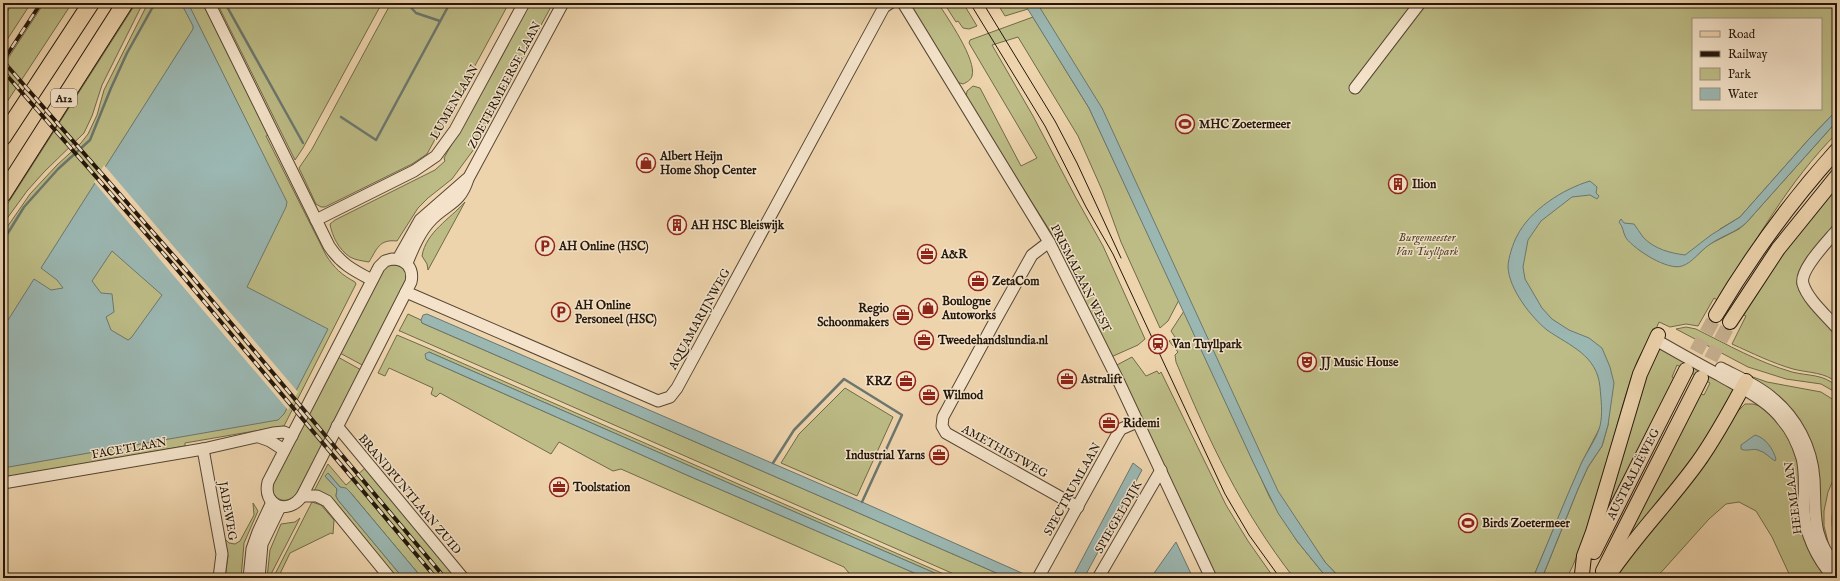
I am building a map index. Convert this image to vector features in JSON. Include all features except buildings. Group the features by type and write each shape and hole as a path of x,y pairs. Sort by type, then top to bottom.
{"highway":[{"name":"A12","path":"3,137 91,3"},
{"name":"A12","path":"3,194 125,3"}],"main road":[{"path":"1716,315 1758,248 1793,202 1837,150"},
{"path":"1730,322 1778,249 1837,176"},
{"path":"1581,576 1584,556 1640,374 1657,337"},
{"name":"AUSTRALIËWEG","path":"1581,576 1686,370"},
{"name":"AUSTRALIËWEG","path":"1599,578 1701,378"},
{"path":"1605,578 1698,462 1726,420 1744,385"}],"street":[{"path":"209,3 316,220 336,257 345,266 372,280"},
{"name":"LUMENLAAN","path":"316,220 414,171 436,156 455,130 524,3"},
{"name":"ZOETERMEERSE LAAN","path":"402,261 432,219 452,204 464,192 468,178 563,3"},
{"name":"AQUAMARIJNWEG","path":"406,292 658,402 670,397 677,388 884,7 890,3"},
{"name":"PRISMALAAN WEST","path":"903,3 1049,242 1161,470 1211,578"},
{"path":"1355,88 1420,3"},
{"path":"1837,230 1805,271 1802,282 1807,293 1837,328"},
{"name":"AMETHISTWEG","path":"1049,242 1032,255 961,384 944,417 942,426 946,433 1078,507"},
{"path":"392,259 402,261 410,267 412,277 406,292 391,330 337,426 302,496 293,505 276,504 267,494 267,486 284,450 382,263 392,259"},
{"name":"HEEMLAAN","path":"1657,337 1744,385 1771,397 1788,414 1802,434 1810,456 1814,478 1813,506 1816,527 1822,545 1837,567"},
{"name":"HEEMLAAN","path":"1744,385 1767,404 1783,420 1794,438 1802,459 1805,479 1804,509 1807,530 1814,549 1826,569 1834,578"},
{"name":"SPECTRUMLAAN","path":"1041,573 1117,434 1121,429 1137,422"},
{"name":"BRANDPUNTLAAN ZUID","path":"337,426 463,578"},
{"name":"FACETLAAN","path":"3,483 203,449 284,432 292,436"},
{"path":"259,437 284,450"},
{"name":"JADEWEG","path":"203,449 222,554 219,578"},
{"name":"SPIEGELDIJK","path":"1098,578 1161,470"},
{"path":"302,496 317,496 327,502 390,578"},
{"path":"249,578 252,550 258,532 276,504"},
{"path":"258,578 262,544 276,504"}],"green space":[{"path":"13,3 31,3 3,46 3,18"},
{"path":"44,3 72,3 3,108 3,66"},
{"path":"136,3 143,3 102,85 92,116 84,133 27,191 3,224 3,211"},
{"path":"148,3 204,3 269,135 266,136 326,255 339,271 356,284 284,426 185,443 185,446 3,478 3,233 30,194 57,165 81,143 88,134 97,115 104,90"},
{"path":"217,3 382,3 295,160"},
{"path":"391,3 509,3 427,154 412,164 325,207 321,207 316,204 299,168 312,149"},
{"path":"529,3 553,3 474,149 452,179 418,208 397,241 382,243 369,262 350,257 343,251 337,242 332,233 330,224 335,220 435,170 445,161 444,158"},
{"path":"907,3 938,3 954,28 970,60 972,76 969,81 963,84 957,82"},
{"path":"944,3 963,3 977,26 969,29 963,28 958,21 956,22"},
{"path":"997,3 1024,3 1028,9 1005,16"},
{"name":"Burgemeester Van Tuyllpark","path":"1030,3 1837,3 1837,110 1809,139 1740,217 1720,229 1696,256 1708,245 1739,229 1746,223 1837,121 1837,133 1819,152 1788,192 1759,235 1719,301 1714,298 1698,326 1686,324 1670,327 1659,322 1637,361 1618,420 1588,527 1567,578 1542,578 1588,467 1602,446 1608,425 1609,410 1582,462 1533,578 1340,578 1325,562 1280,499 1098,107"},
{"path":"1033,17 1089,108 1179,300 1168,321 1160,328 1121,242 1102,190 1078,136 1018,37 992,45 1033,116 1103,246 1145,339 1138,345 1111,357 1050,231 966,98 967,91 973,86 980,88 1021,166 1037,158 969,43 970,40"},
{"path":"1837,183 1837,223 1801,271 1797,284 1803,296 1837,334 1837,383 1833,379 1822,375 1777,364 1732,344 1746,316 1742,314 1771,268"},
{"path":"465,202 428,270 427,264 422,256 424,247 439,226"},
{"path":"388,265 401,267 409,277 366,367 338,352 379,272"},
{"path":"1184,311 1270,498 1297,541 1327,578 1294,578 1258,527 1242,501 1201,420 1176,362 1175,355 1178,352 1169,341 1175,337 1171,331"},
{"path":"408,314 421,320 422,323 1008,578 963,578 399,331"},
{"path":"1686,327 1696,329 1743,353 1779,368 1826,379 1836,386 1837,393 1821,384 1786,379 1748,367 1676,329"},
{"path":"397,335 953,578 946,578 429,352 426,359 689,476 926,578 853,578 844,567 621,469 613,471 559,442 551,454 440,393 436,397 431,394 433,388 389,368 385,376 378,373"},
{"path":"1662,347 1735,390 1707,442 1621,547 1699,393 1704,395 1710,383 1677,365 1672,377 1676,380 1599,530 1637,394 1657,350"},
{"path":"336,356 363,371 295,497 289,500 280,500 273,493 271,481"},
{"path":"1132,357 1146,376 1157,371 1159,374 1161,372 1226,505 1248,541 1274,578 1216,578 1115,366"},
{"path":"1736,371 1767,382 1821,392 1837,402 1837,471 1828,492 1824,511 1824,526 1829,546 1821,532 1814,457"},
{"path":"845,388 893,417 857,496 781,463 799,434"},
{"path":"1745,404 1760,406 1779,422 1792,443 1830,578 1812,578 1811,576 1807,578 1804,575 1798,578 1791,578 1772,537 1756,511 1739,502 1726,504 1709,519 1656,578 1614,578 1692,477 1706,464 1737,412"},
{"path":"328,464 346,485 365,468 458,578 422,578 350,492 340,487 328,473 325,476 337,489 336,496 338,500 403,578 394,578 313,493"},
{"path":"1837,492 1837,543 1834,537 1832,518"},
{"path":"312,502 321,505 334,520 333,534 331,533 290,553 278,578 273,578"},
{"path":"253,503 258,511 244,543 241,578 225,578 228,556 225,539 229,543 235,544 240,541 254,515"},
{"path":"300,518 269,578 267,578 270,550 281,524 295,522"}],"water":[{"path":"181,3 188,3 287,202 286,207 247,287 328,329 284,414 278,420 3,468 3,328 34,279 51,290 63,288 57,280 41,268 193,29 193,26","holes":["112,251 162,295 128,340 111,330 106,317 114,312 112,294 101,293 92,281"]},
{"path":"1024,3 1037,3 1102,108 1278,491 1325,562 1340,578 1327,578 1297,541 1278,513 1089,108"},
{"path":"1837,110 1837,121 1746,223 1709,245 1693,260 1682,266 1676,267 1661,263 1630,243 1626,238 1619,222 1621,219 1624,223 1634,224 1643,237 1652,245 1668,252 1685,255 1711,235 1740,217 1809,139"},
{"path":"1590,181 1597,187 1596,193 1599,196 1597,199 1590,195 1572,197 1541,221 1528,240 1523,267 1525,279 1542,308 1552,319 1569,330 1589,338 1602,348 1610,367 1614,383 1608,425 1602,446 1588,467 1578,489 1542,578 1533,578 1581,464 1594,441 1600,426 1600,387 1598,376 1588,359 1581,352 1547,330 1534,318 1522,302 1512,284 1508,264 1515,239 1530,218 1539,209 1558,195"},
{"path":"427,314 862,502 1033,578 1008,578 422,323 421,320 423,315"},
{"path":"429,352 946,578 926,578 689,476 426,359 425,354"},
{"path":"1755,435 1759,436 1768,444 1775,455 1775,461 1765,453 1758,450 1741,449 1741,445"},
{"path":"1133,463 1142,470 1084,578 1072,578"},
{"path":"328,473 340,487 346,488 350,492 422,578 403,578 338,500 336,496 337,489 325,476"},
{"path":"1176,542 1193,578 1154,578 1152,576"}],"pier":[{"path":"104,165 298,392 288,410 94,182"}],"waterway":[{"path":"3,241 24,207 58,169 90,140 127,53 155,3"},
{"path":"225,3 303,143"},
{"path":"407,3 416,13 440,21"},
{"path":"341,117 376,140 450,3"},
{"path":"773,463 794,430 844,379 902,415 862,502"}],"tunnel":[{"path":"1686,370 1716,315"},
{"path":"1701,378 1730,322"}],"tram line":[{"path":"970,3 1045,126 1086,207 1113,254 1225,494 1249,535 1280,578"},
{"path":"983,3 1055,121 1077,163 1121,258"}],"railway":[{"path":"3,61 41,3"},
{"path":"3,61 194,279 445,578"},
{"path":"3,71 170,261 436,578"}],"place":[{"name":"MHC Zoetermeer","path":"1185,124"},
{"name":"Albert Heijn Home Shop Center","path":"646,163"},
{"name":"Ilion","path":"1398,184"},
{"name":"AH HSC Bleiswijk","path":"677,225"},
{"name":"AH Online (HSC)","path":"545,246"},
{"name":"A&R","path":"927,254"},
{"name":"ZetaCom","path":"978,281"},
{"name":"Boulogne Autoworks","path":"928,308"},
{"name":"AH Online Personeel (HSC)","path":"561,312"},
{"name":"Regio Schoonmakers","path":"903,315"},
{"name":"Tweedehandslundia.nl","path":"924,340"},
{"name":"Van Tuyllpark","path":"1158,344"},
{"name":"JJ Music House","path":"1307,362"},
{"name":"Astralift","path":"1067,379"},
{"name":"KRZ","path":"906,381"},
{"name":"Wilmod","path":"929,395"},
{"name":"Ridemi","path":"1109,423"},
{"name":"Industrial Yarns","path":"939,455"},
{"name":"Toolstation","path":"559,487"},
{"name":"Birds Zoetermeer","path":"1468,523"}]}
